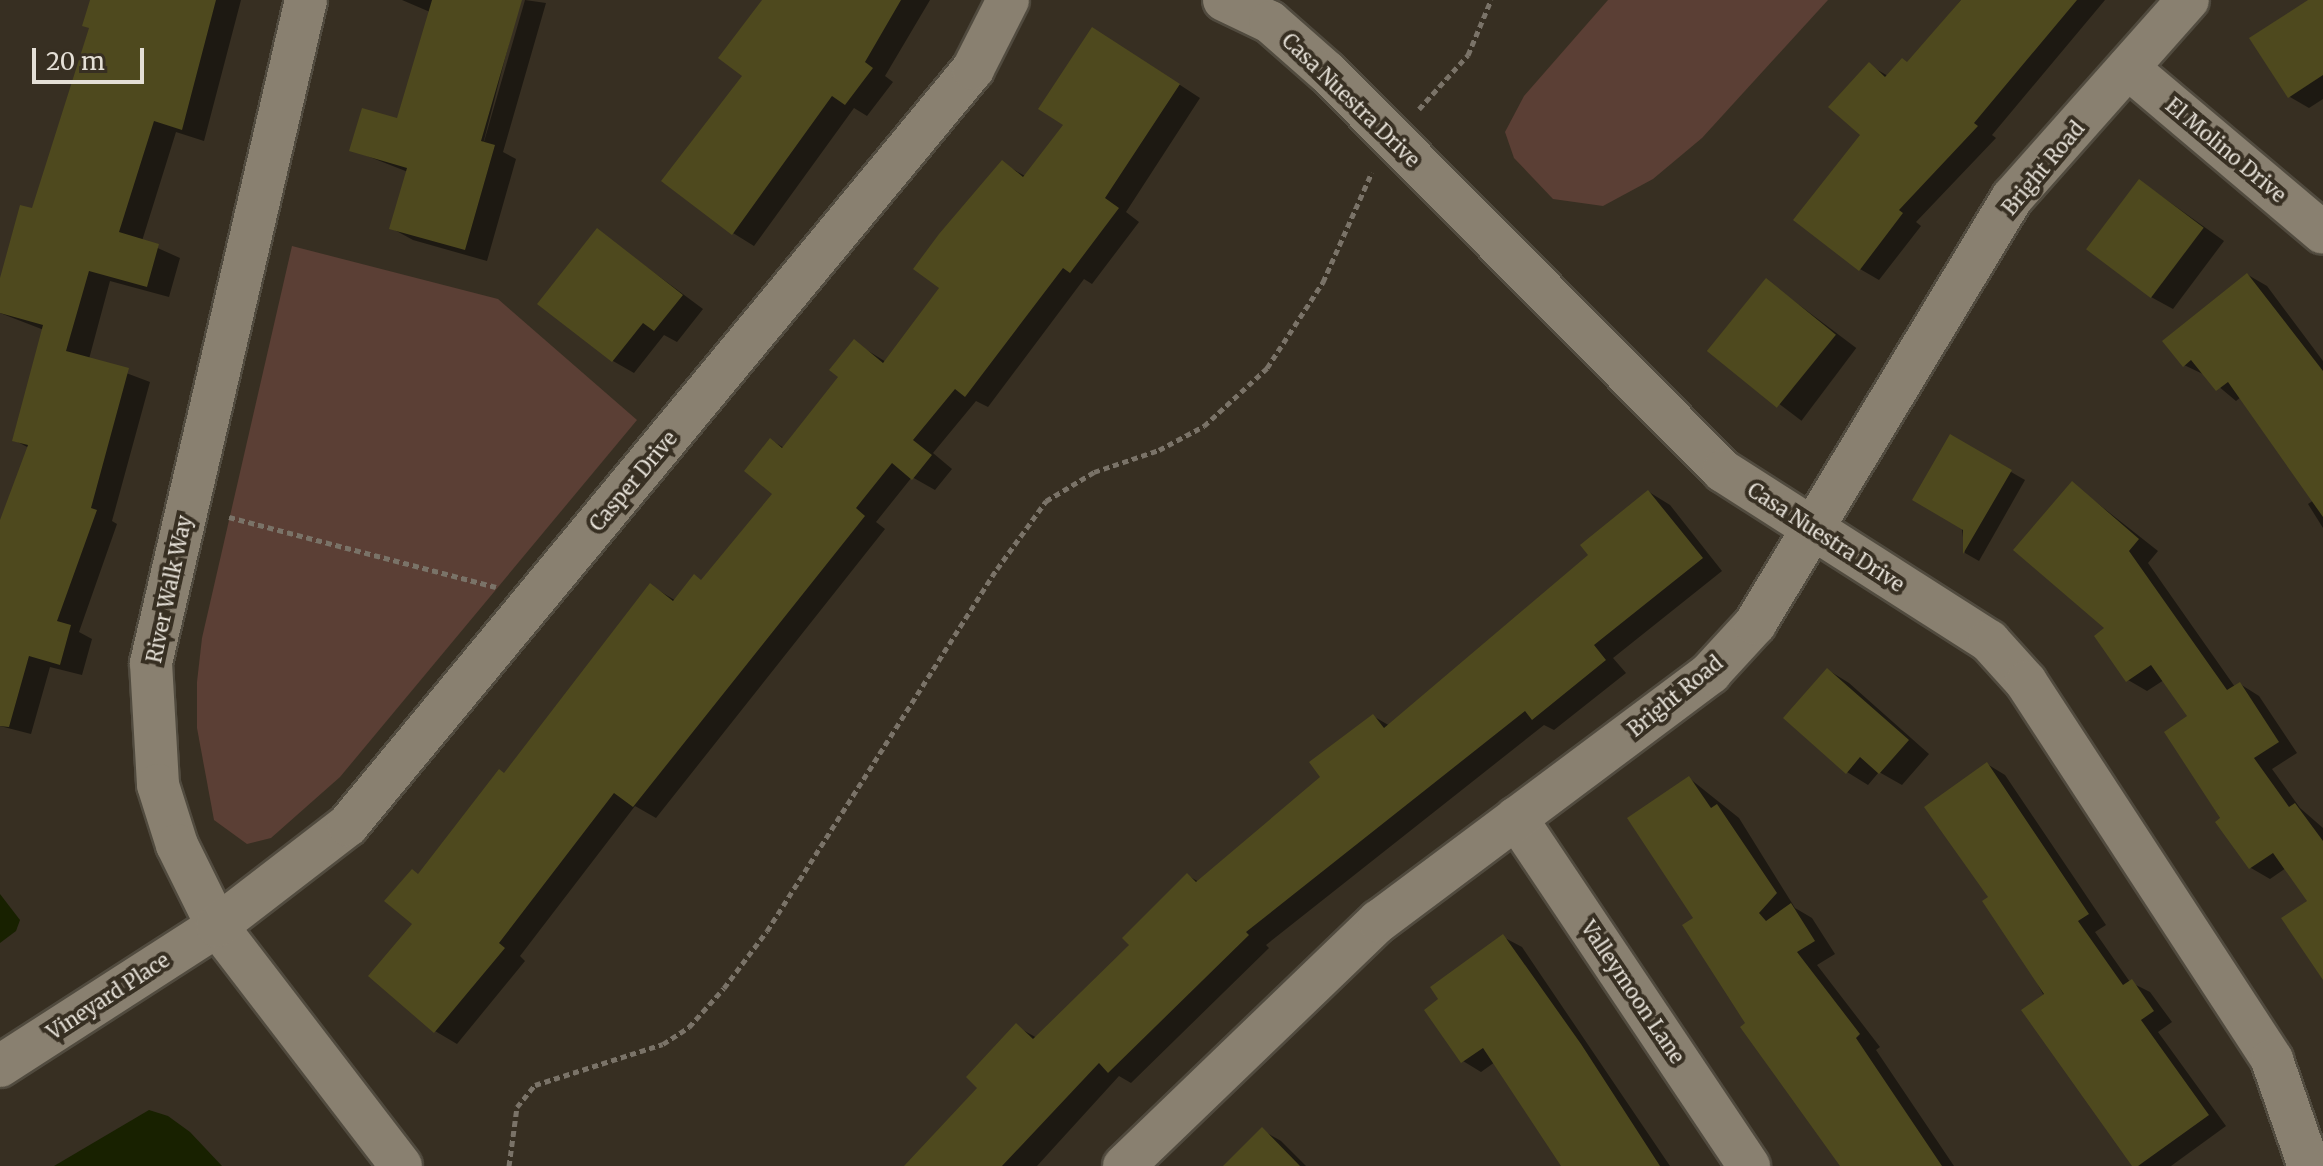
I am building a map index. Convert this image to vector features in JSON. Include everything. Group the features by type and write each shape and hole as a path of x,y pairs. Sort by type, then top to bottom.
{"street":[{"name":"River Walk Way","path":"306,0 151,663 158,785 177,845 217,926 401,1166"},
{"name":"Casper Drive","path":"217,926 348,825 973,69 1008,0"},
{"name":"Casa Nuestra Drive","path":"1224,0 1270,22 1327,72 1723,471 1989,641 2026,682 2272,1060 2309,1166"},
{"name":"Bright Road","path":"1124,1166 1379,921 1710,673 1755,624 2012,198 2188,0"},
{"name":"El Molino Drive","path":"2128,68 2323,233"},
{"name":"Valleymoon Lane","path":"1516,818 1749,1166"},
{"name":"Vineyard Place","path":"0,1066 217,926"}],"path":[{"path":"1419,109 1468,55 1491,0"},
{"path":"509,1166 517,1107 535,1085 663,1044 689,1027 724,988 767,931 997,569 1046,501 1065,486 1159,450 1204,426 1267,368 1323,282 1372,171"},
{"path":"229,517 497,587"}],"shaded area":[{"path":"1608,0 1828,0 1702,138 1653,179 1603,206 1553,199 1514,158 1505,132 1524,96"},
{"path":"292,246 498,299 637,420 340,777 271,838 247,844 214,820 197,728 197,682 202,638"},
{"path":"0,894 20,920 16,931 0,943"},
{"path":"149,1110 168,1116 190,1132 222,1166 54,1166"}],"building":[{"path":"90,0 216,0 182,130 154,121 119,232 159,244 147,287 89,271 66,351 129,368 91,508 97,510 57,621 71,625 60,665 29,656 9,727 0,726 0,520 28,445 12,441 43,325 0,313 0,278 20,205 32,208 89,28 82,26"},
{"path":"432,0 522,0 481,141 495,145 465,250 389,229 407,168 349,151 362,108 397,118"},
{"path":"762,0 901,0 865,62 873,68 845,105 832,96 732,235 661,181 742,76 718,58"},
{"path":"1961,0 2077,0 1974,123 1978,126 1899,210 1903,213 1859,271 1793,220 1860,135 1828,107 1869,62 1885,77 1902,58 1907,62"},
{"path":"2308,0 2323,0 2323,75 2288,98 2249,38"},
{"path":"1092,27 1180,84 1105,198 1119,208 1070,273 1063,268 965,397 955,389 913,440 932,455 912,480 892,463 856,508 865,516 633,807 614,793 499,943 505,948 434,1033 368,976 412,924 384,901 412,869 418,874 499,769 504,773 650,583 673,601 694,574 701,580 772,494 744,471 770,438 782,448 838,377 829,370 854,339 883,363 939,288 913,269 939,234 1002,160 1023,177 1063,125 1038,109"},
{"path":"2139,179 2204,228 2151,298 2086,249"},
{"path":"597,228 683,295 654,331 643,323 612,362 537,304"},
{"path":"2247,273 2323,371 2323,517 2228,382 2216,391 2191,360 2183,367 2162,341"},
{"path":"1766,278 1836,335 1777,408 1707,351"},
{"path":"1950,434 2012,470 1963,554 1963,530 1912,500"},
{"path":"2072,481 2139,539 2129,551 2227,690 2240,682 2279,742 2254,758 2289,807 2295,803 2323,841 2323,980 2281,918 2307,901 2273,853 2249,869 2215,822 2220,818 2164,732 2187,716 2151,665 2126,682 2094,636 2104,628 2013,550"},
{"path":"1648,490 1703,558 1594,645 1606,660 1532,720 1525,711 1246,932 1249,935 1108,1073 1099,1063 1002,1166 904,1166 977,1088 966,1077 1016,1023 1033,1039 1129,945 1122,938 1187,873 1196,882 1320,777 1309,762 1373,714 1384,728 1588,555 1580,545"},
{"path":"1827,668 1909,740 1879,774 1860,757 1846,774 1783,718"},
{"path":"1987,762 2089,914 2078,921 2123,985 2132,979 2154,1011 2141,1020 2209,1115 2138,1166 2132,1166 2021,1010 2044,994 1982,901 1988,897 1924,807"},
{"path":"1689,776 1711,808 1717,804 1777,893 1759,913 1766,921 1791,903 1815,941 1797,952 1860,1034 1856,1038 1942,1166 1840,1166 1740,1027 1745,1023 1682,925 1693,918 1627,818"},
{"path":"1503,934 1581,1044 1660,1166 1561,1166 1483,1048 1461,1063 1424,1010 1438,999 1430,987"},
{"path":"1262,1127 1300,1166 1223,1166"}]}
